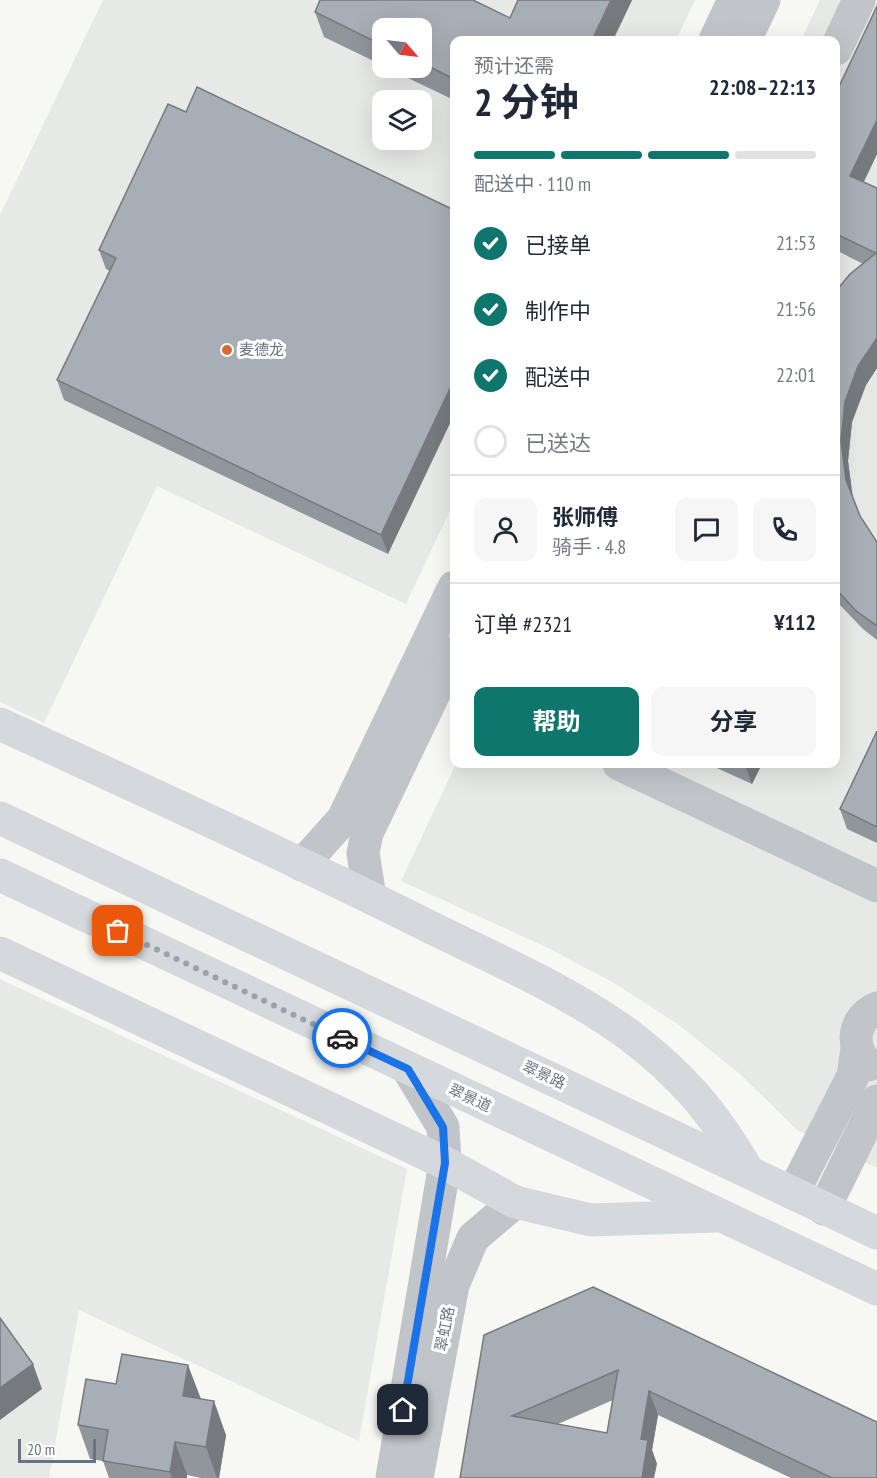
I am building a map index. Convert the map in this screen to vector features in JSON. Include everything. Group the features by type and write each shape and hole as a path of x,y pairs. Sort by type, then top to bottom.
{"main road":[{"path":"0,724 370,897 555,989 629,1035 699,1097 724,1131 748,1171"},
{"name":"翠景路","path":"0,818 877,1233"},
{"name":"翠景道","path":"0,875 877,1289"},
{"path":"0,953 445,1163 515,1202 591,1220 721,1216"}],"street":[{"path":"717,36 734,0"},
{"path":"747,36 764,0"},
{"path":"840,40 859,0"},
{"path":"302,865 343,819 450,595"},
{"path":"370,897 363,853 367,833 450,660"},
{"path":"627,768 877,886"},
{"path":"793,1193 853,1076 867,1059 857,1027 863,1017 877,1008"},
{"name":"翠虹路","path":"392,1478 445,1163 443,1127 408,1069"},
{"path":"824,1209 877,1101"},
{"name":"翠虹路","path":"417,1478 453,1285 473,1238 515,1202"}],"shaded area":[{"name":"麦德龙","path":"103,0 695,0 678,36 450,36 450,510 406,604 157,486 44,723 0,702 0,215"},
{"path":"820,0 877,0 877,1168 797,1130 740,1074 679,1025 614,983 544,946 401,881 454,768 840,768 840,36 803,36"},
{"path":"0,979 407,1169 359,1441 79,1310 49,1478 0,1478"}],"building":[{"path":"320,0 473,0 510,18 518,0 611,0 594,36 450,36 450,77 432,68 432,18 372,18 372,40 315,12"},
{"path":"877,6 877,120 850,176 877,188 877,338 858,366 845,402 841,441 846,480 860,516 877,542 877,626 855,610 840,593 840,286 850,274 876,253 840,236 840,85"},
{"path":"197,87 450,208 450,388 381,535 57,380 116,258 99,250 168,104 186,112"},
{"path":"877,731 877,827 840,809"},
{"path":"593,1287 877,1422 877,1478 832,1478 649,1391 641,1439 648,1440 642,1478 460,1478 484,1335","holes":["618,1370 607,1433 512,1416"]},
{"path":"0,1318 33,1364 0,1388"},
{"path":"122,1354 188,1365 183,1396 214,1401 206,1447 175,1442 170,1472 103,1461 108,1430 78,1425 86,1379 116,1384"}],"way so far":[{"path":"118,931 342,1038"}],"place":[{"name":"麦德龙","path":"227,350"}],"route":[{"path":"342,1038 408,1069 443,1127 445,1163 403,1410"}]}
